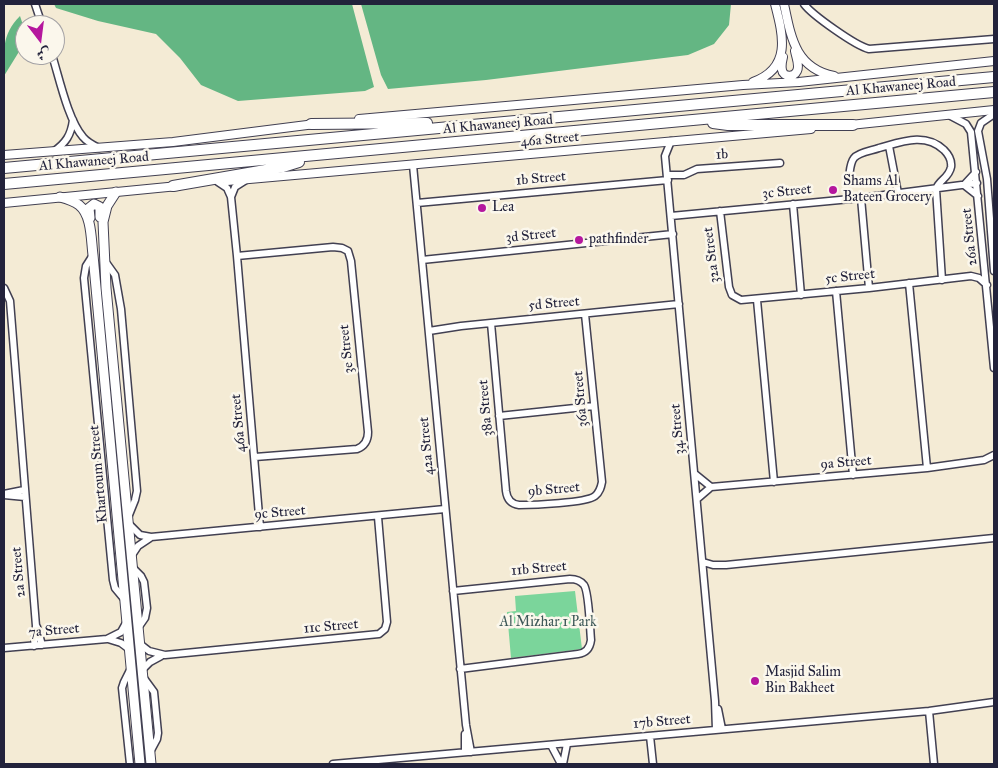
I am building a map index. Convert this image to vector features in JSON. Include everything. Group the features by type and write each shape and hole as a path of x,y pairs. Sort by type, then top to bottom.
{"highway":[{"name":"Al Khawaneej Road","path":"4,168 994,77"},
{"name":"Al Khawaneej Road","path":"4,184 994,92"},
{"path":"703,120 728,125 853,125"},
{"path":"312,124 495,122"},
{"path":"172,186 292,165 308,157"}],"main road":[{"name":"Khartoum Street","path":"116,192 106,206 103,232 108,312 151,764"},
{"name":"Khartoum Street","path":"60,197 76,202 83,208 89,224 140,764"},
{"path":"90,232 91,224 88,210 94,204 100,208 100,223 103,232"},
{"path":"109,434 115,436 122,458"},
{"path":"135,714 140,724 144,764"}],"street":[{"path":"775,4 782,31 782,71 786,75 791,76 796,72 798,66 784,4"},
{"path":"804,4 810,11 855,44 869,49 994,38"},
{"path":"793,41 798,53 807,63 824,73 841,77"},
{"path":"743,85 759,80 769,74 780,58 783,45"},
{"path":"4,156 193,140 312,124 743,85 799,82 994,61"},
{"path":"55,65 73,118 83,137 99,148"},
{"name":"46a Street","path":"4,203 172,186 994,112"},
{"name":"26a Street","path":"994,112 981,123 978,131 986,170 994,271"},
{"name":"26a Street","path":"950,115 962,120 970,128 976,172 994,368"},
{"path":"53,152 69,136 73,118"},
{"path":"849,177 855,157 889,146 919,139 931,142 942,148 949,156 951,168 947,177 936,188 942,280"},
{"name":"34 Street","path":"671,141 666,156 719,729"},
{"path":"656,142 666,156"},
{"path":"889,146 898,193"},
{"name":"1b","path":"668,178 684,175 697,169 780,163"},
{"name":"42a Street","path":"413,165 468,752"},
{"path":"976,172 964,185 978,196"},
{"name":"1b Street","path":"417,203 668,178"},
{"path":"231,196 235,187 249,179"},
{"path":"218,182 225,185 231,196"},
{"path":"977,184 982,185 984,188 990,212"},
{"name":"3c Street","path":"671,216 862,198 977,184"},
{"name":"46a Street","path":"231,196 260,528"},
{"path":"862,198 869,288"},
{"path":"793,204 801,295"},
{"name":"32a Street","path":"720,211 728,287 732,296"},
{"name":"3d Street","path":"422,260 673,234"},
{"name":"3e Street","path":"237,256 333,247 348,251 352,270 368,432 367,440 357,449 255,457"},
{"path":"93,255 86,266 84,278 113,580 115,588 124,600"},
{"path":"105,261 117,280 121,309 137,491 128,519 136,532 146,537 151,537"},
{"path":"972,276 979,272 985,264"},
{"path":"972,276 979,278 987,285"},
{"name":"5c Street","path":"732,296 741,300 757,300 972,276"},
{"path":"909,284 927,468"},
{"name":"2a Street","path":"4,288 10,307 36,626 34,646"},
{"path":"836,291 853,475"},
{"name":"2a Street","path":"4,295 10,307"},
{"path":"757,300 774,482"},
{"name":"5d Street","path":"428,328 679,306"},
{"name":"36a Street","path":"585,314 602,482"},
{"name":"38a Street","path":"491,323 506,491"},
{"path":"499,416 594,406"},
{"name":"9a Street","path":"711,487 927,468 984,460 994,455"},
{"name":"9a Street","path":"984,460 994,462"},
{"path":"695,474 711,487 697,499"},
{"name":"9b Street","path":"506,491 508,499 519,505 584,500 597,495 602,482"},
{"path":"4,494 25,493"},
{"name":"9c Street","path":"151,537 446,512"},
{"name":"11c Street","path":"143,674 154,658 165,654 379,634 385,629 387,622 378,517"},
{"path":"132,555 138,546 151,537"},
{"path":"703,562 714,565 726,565 994,538"},
{"name":"11b Street","path":"453,590 570,579 579,580 586,587 590,640 585,651 578,654 460,667"},
{"path":"107,639 121,632 126,623"},
{"name":"2a Street","path":"36,626 42,645"},
{"name":"7a Street","path":"4,648 107,639 116,641 129,649"},
{"name":"11c Street","path":"140,644 149,651 165,654"},
{"path":"130,764 122,688 131,668"},
{"name":"17b Street","path":"332,764 929,711 994,702"},
{"path":"929,711 934,764"},
{"path":"650,736 653,764"},
{"path":"562,764 567,744"},
{"path":"551,745 562,764"}],"green space":[{"path":"54,4 352,4 374,87 365,91 238,101 201,85 180,58 156,34 98,21 56,8"},
{"path":"361,4 731,4 729,25 714,44 688,55 486,80 388,89 381,75"},
{"path":"15,22 15,58 4,76 5,44 9,30"},
{"name":"Al Mizhar 1 Park","path":"575,591 582,649 511,658 507,612 516,611 515,596"}],"place":[{"name":"Shams Al Bateen Grocery","path":"833,190"},
{"name":"Lea","path":"482,208"},
{"name":"pathfinder","path":"579,240"},
{"name":"Masjid Salim Bin Bakheet","path":"755,681"}]}
